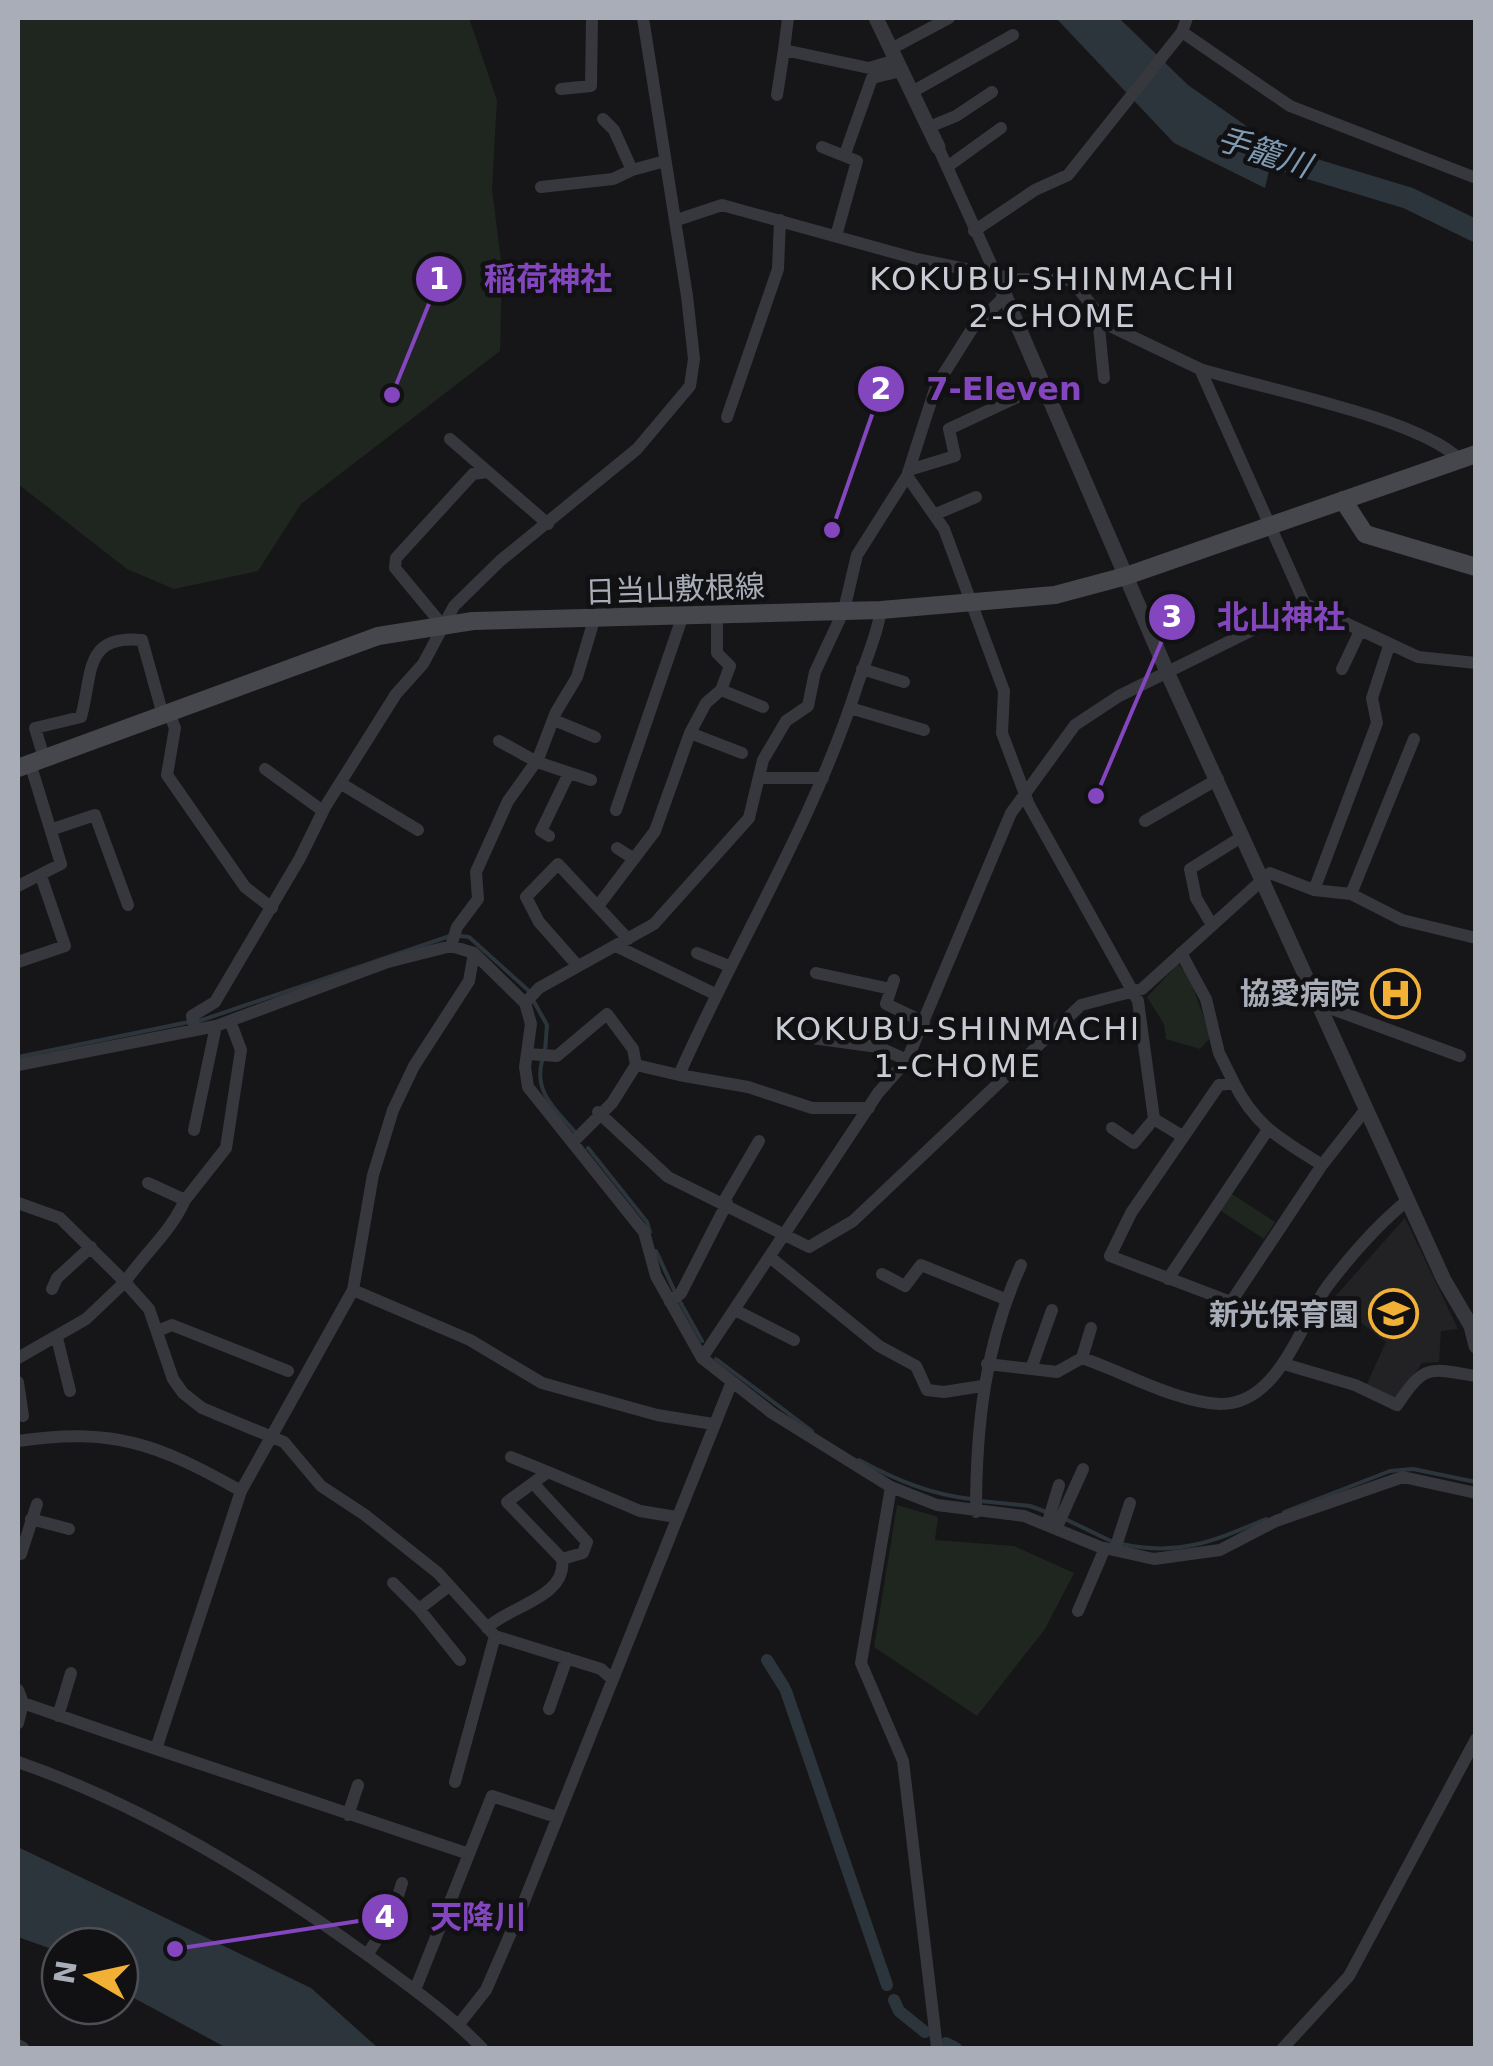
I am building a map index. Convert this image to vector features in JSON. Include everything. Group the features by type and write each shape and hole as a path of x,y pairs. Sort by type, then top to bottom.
{"main road":[{"name":"日当山敷根線","path":"30,763 378,636 443,626 882,610 1055,595 1126,576 1467,456"},
{"path":"1344,500 1365,534 1476,568"}],"street":[{"path":"560,89 591,86 592,18"},
{"path":"193,1024 215,1002 272,908 323,811 396,694 424,664 467,590 638,449 690,386 694,359 677,220 643,18"},
{"path":"776,95 788,18"},
{"path":"876,18 996,275 1168,674 1316,1003 1408,1200 1473,1325 1476,1346"},
{"path":"845,154 872,78 949,18"},
{"path":"974,231 1068,175 1180,35 1187,18"},
{"path":"912,92 1013,34"},
{"path":"1180,35 1278,100 1316,119 1440,161 1476,178"},
{"path":"784,50 869,68 896,60"},
{"path":"928,127 992,92"},
{"path":"602,119 614,130 632,170"},
{"path":"947,166 1002,128"},
{"path":"822,147 857,161 836,236"},
{"path":"540,187 613,179 665,162"},
{"path":"677,220 712,205 996,275 1071,280 1098,317 1200,369 1396,422 1467,456"},
{"path":"726,418 778,268 780,220"},
{"path":"525,1003 539,988 654,924 749,818 763,760 786,722 808,706 815,672 844,610 848,583 863,541 908,473 936,386 972,329 1004,296"},
{"path":"1098,317 1104,378"},
{"path":"1200,369 1305,604 1418,657 1476,662"},
{"path":"908,473 955,456 949,429 1043,385"},
{"path":"450,440 548,524"},
{"path":"443,626 395,568 396,558 473,474 488,472"},
{"path":"908,473 936,514 1004,691 1002,733 1027,796 1134,994 1154,1120"},
{"path":"936,514 976,497"},
{"path":"702,1358 870,1108 907,1060 1011,813 1081,718 1305,604"},
{"path":"679,1075 729,966 780,876 823,778 882,610"},
{"path":"598,906 656,831 690,733 706,704 721,690 730,666 717,653 717,616"},
{"path":"616,810 682,618"},
{"path":"18,1065 193,1024 216,1026 454,938 478,899 476,872 508,801 537,762 577,678 594,620"},
{"path":"1342,670 1360,632"},
{"path":"18,886 61,864 30,763 35,728 81,718 90,667 103,646 121,638 142,640 174,728 167,775 246,887 272,908"},
{"path":"1314,890 1377,723 1372,698 1390,646"},
{"path":"862,669 904,682"},
{"path":"721,690 763,707"},
{"path":"850,708 924,730"},
{"path":"554,720 595,737"},
{"path":"690,733 742,752"},
{"path":"1351,894 1414,739"},
{"path":"499,741 537,762 590,780"},
{"path":"265,770 323,811"},
{"path":"549,836 541,831 570,773"},
{"path":"760,778 823,778"},
{"path":"1145,821 1218,779"},
{"path":"340,784 418,830"},
{"path":"53,828 95,815 128,906"},
{"path":"1212,925 1196,898 1190,869 1243,836"},
{"path":"616,848 634,860"},
{"path":"577,966 540,922 526,897 558,864 598,906 622,942 715,994"},
{"path":"598,1112 668,1177 809,1247 827,1240 977,1108 1080,1005 1134,994 1270,873 1314,890 1351,894 1402,920 1476,938"},
{"path":"18,962 65,946 41,876"},
{"path":"454,938 525,1003 531,1024 532,1055 525,1067 528,1087 644,1232 702,1358 731,1384 891,1487 937,1506 1024,1516 1110,1549 1154,1559 1220,1550 1276,1521 1403,1476 1476,1493"},
{"path":"1181,952 1206,998 1220,1056 1249,1112 1267,1130 1322,1165"},
{"path":"156,1749 240,1490 353,1290 373,1175 392,1110 414,1066 468,981 474,953"},
{"path":"697,953 729,966"},
{"path":"816,973 892,984 886,1004 924,1022"},
{"path":"1316,1003 1460,1056"},
{"path":"532,1055 552,1058 607,1014 633,1049 636,1065 612,1103 598,1112 574,1142"},
{"path":"18,1358 86,1319 125,1282 140,1260 171,1230 186,1200 226,1148 241,1050 230,1021"},
{"path":"194,1130 194,1099 216,1026"},
{"path":"806,1037 878,1048 907,1060"},
{"path":"636,1065 748,1087 812,1108 870,1108"},
{"path":"1234,1082 1219,1086 1182,1136 1131,1213 1110,1256 1231,1302 1322,1165 1366,1109"},
{"path":"1112,1128 1134,1142 1154,1120"},
{"path":"1154,1120 1182,1136"},
{"path":"1168,1280 1267,1130"},
{"path":"674,1299 758,1141"},
{"path":"148,1184 186,1200"},
{"path":"1082,1358 1217,1404 1244,1398 1284,1364 1328,1285 1373,1230 1408,1200"},
{"path":"18,1203 60,1218 149,1309 160,1330 173,1380 183,1394 202,1408 273,1436 293,1451 321,1486 381,1527 449,1586 491,1632 600,1669 611,1678"},
{"path":"52,1289 57,1278 91,1248"},
{"path":"771,1258 879,1346 916,1366 928,1390 944,1392 982,1386"},
{"path":"882,1274 905,1286 921,1265 1005,1300"},
{"path":"976,1510 982,1386 1005,1300 1021,1265"},
{"path":"353,1290 470,1340 542,1384 657,1415 713,1424"},
{"path":"1031,1369 1052,1310"},
{"path":"736,1311 794,1340"},
{"path":"160,1330 172,1325 288,1371"},
{"path":"987,1364 1060,1371 1082,1358 1091,1328"},
{"path":"57,1338 70,1392"},
{"path":"1284,1364 1355,1385 1396,1405 1419,1372 1428,1369 1476,1376"},
{"path":"18,1382 23,1416"},
{"path":"459,2024 486,1990 731,1384"},
{"path":"18,1441 95,1434 136,1442 148,1450 163,1450 240,1490"},
{"path":"512,1457 640,1511 676,1517"},
{"path":"1052,1525 1083,1469"},
{"path":"455,1782 491,1632 500,1615 552,1590 561,1576 562,1559 507,1502 548,1472"},
{"path":"533,1483 587,1542 583,1553 562,1559"},
{"path":"1059,1485 1059,1508"},
{"path":"891,1487 861,1663 903,1761 937,2048"},
{"path":"1078,1611 1124,1528 1130,1503"},
{"path":"24,1555 37,1504"},
{"path":"31,1519 69,1530"},
{"path":"393,1583 460,1660"},
{"path":"419,1609 449,1586"},
{"path":"549,1709 568,1658"},
{"path":"58,1716 72,1673"},
{"path":"18,1723 20,1697 58,1716 469,1854"},
{"path":"1283,2048 1349,1976 1476,1739"},
{"path":"18,1762 149,1815 276,1890 416,1990 482,2048"},
{"path":"348,1815 358,1786"},
{"path":"416,1990 492,1796 556,1817"},
{"path":"367,1955 403,1891"}],"shaded area":[{"path":"18,18 469,18 497,100 492,189 502,269 500,351 301,504 258,571 174,589 127,569 18,484"},
{"path":"1178,964 1189,976 1211,1037 1200,1049 1166,1039 1164,1024 1147,997"},
{"path":"1229,1192 1275,1222 1264,1239 1218,1209"},
{"path":"1405,1218 1458,1329 1441,1331 1439,1362 1422,1363 1397,1399 1365,1388 1386,1342 1332,1300"},
{"path":"897,1505 938,1517 935,1540 1014,1546 1074,1573 1045,1629 977,1716 874,1647"}],"water":[{"path":"1056,18 1119,18 1188,85 1275,146 1265,188 1174,143"},
{"path":"18,1847 311,1988 378,2048 241,2048 140,1988 140,1926 40,1926 40,1945 18,1937"}],"waterway":[{"name":"手籠川","path":"1246,149 1408,198 1476,231"},
{"path":"199,1021 450,936"},
{"path":"460,936 469,937 529,991"},
{"path":"533,1000 547,1025 545,1051"},
{"path":"18,1057 189,1022"},
{"path":"542,1061 543,1091 574,1131"},
{"path":"588,1148 647,1222 650,1232"},
{"path":"656,1251 675,1292"},
{"path":"679,1300 702,1341"},
{"path":"716,1359 812,1431"},
{"path":"859,1460 913,1485 971,1499"},
{"path":"1284,1512 1390,1471 1413,1469 1476,1482"},
{"path":"980,1501 1030,1506 1049,1513"},
{"path":"1063,1518 1113,1542"},
{"path":"1122,1544 1162,1549 1197,1544 1266,1519"},
{"path":"767,1660 784,1687"},
{"path":"786,1691 887,1985"},
{"path":"140,1989 250,2048"},
{"path":"894,2000 899,2011 925,2032"},
{"path":"946,2043 956,2048"}],"place":[{"name":"稲荷神社","path":"392,395"},
{"name":"7-Eleven","path":"832,530"},
{"name":"北山神社","path":"1096,796"},
{"name":"協愛病院","path":"1395,993"},
{"name":"新光保育園","path":"1394,1314"},
{"name":"天降川","path":"175,1949"}],"district":[{"name":"KOKUBU-SHINMACHI 2-CHOME","path":"1053,298"},
{"name":"KOKUBU-SHINMACHI 1-CHOME","path":"958,1048"}]}
